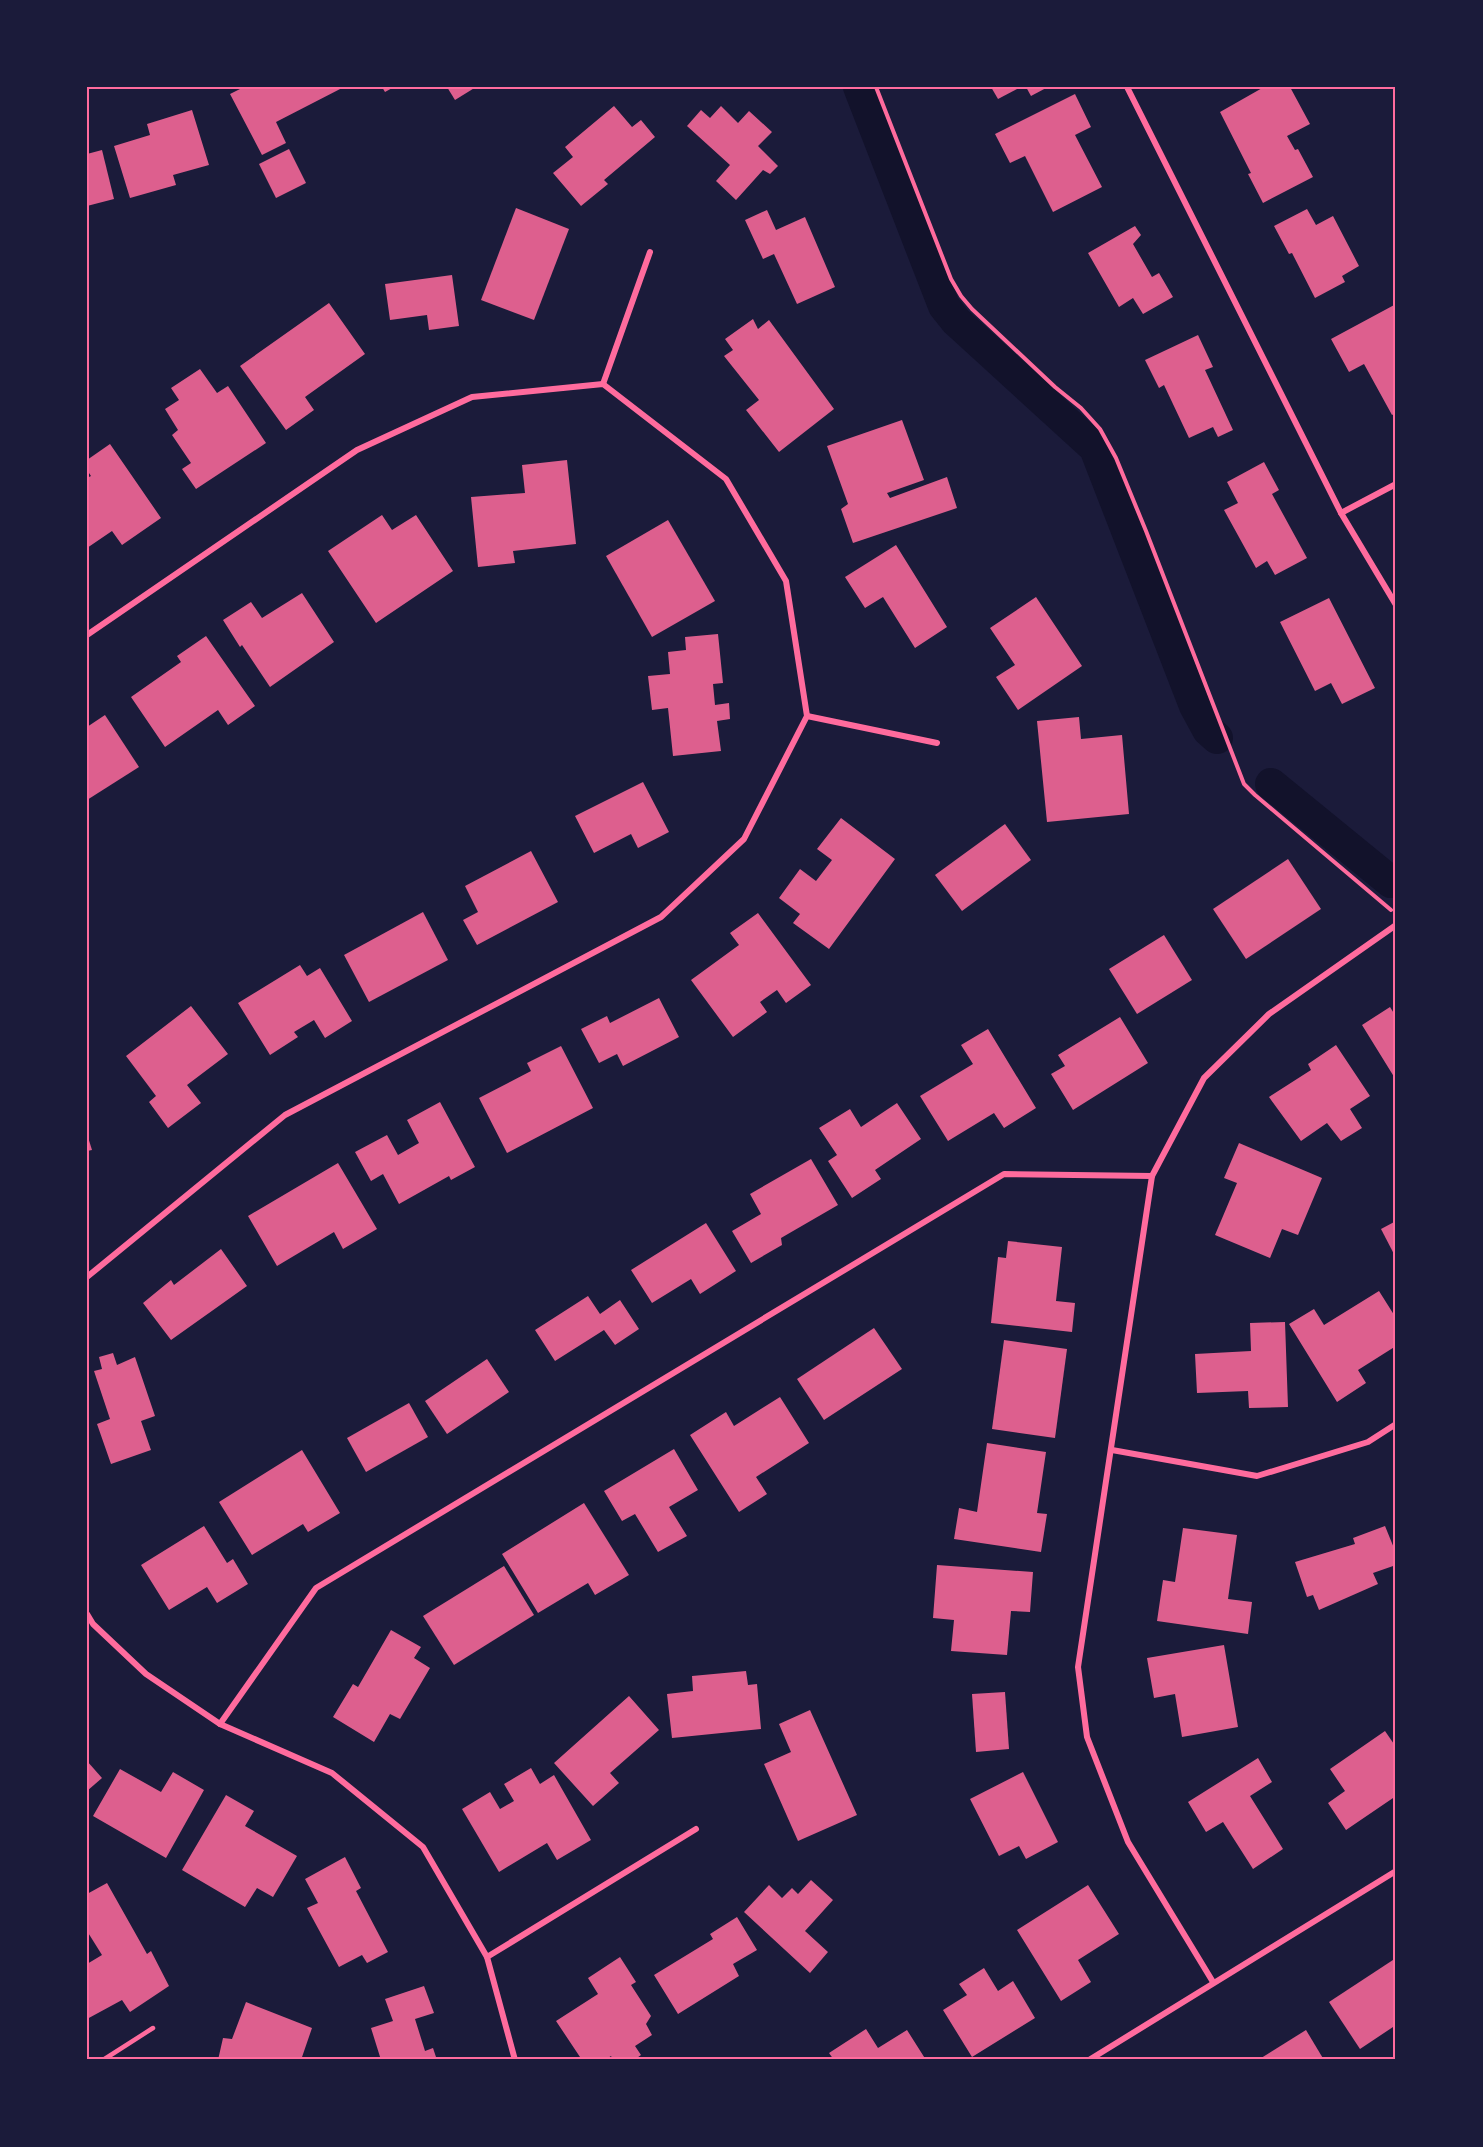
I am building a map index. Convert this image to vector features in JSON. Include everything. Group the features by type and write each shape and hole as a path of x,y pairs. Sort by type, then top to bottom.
{"street":[{"path":"1127,87 1341,513 1396,605"},
{"path":"603,384 650,252"},
{"path":"87,634 357,450 472,397 603,384 726,479 786,581 807,716 744,839 661,917 285,1115 87,1277"},
{"path":"1341,513 1396,484"},
{"path":"807,716 937,743"},
{"path":"1213,1982 1128,1842 1087,1737 1078,1667 1152,1176 1204,1078 1269,1014 1396,925"},
{"path":"220,1724 316,1588 1004,1174 1152,1176"},
{"path":"1112,1450 1257,1476 1368,1442 1396,1424"},
{"path":"87,1614 93,1624 147,1674 220,1724 332,1773 423,1847 487,1957 514,2060"},
{"path":"487,1957 696,1829"},
{"path":"1089,2060 1396,1871"}],"lane":[{"path":"103,2060 153,2028"}],"path":[{"path":"876,87 951,279 961,296 1030,364 1081,408 1100,429 1116,458 1244,784 1396,914"}],"building":[{"path":"244,87 344,87 276,122 286,143 262,155 230,94"},
{"path":"382,87 394,87 385,92"},
{"path":"447,87 476,87 455,100"},
{"path":"991,87 1021,87 998,99"},
{"path":"1026,87 1048,87 1031,96"},
{"path":"1264,87 1290,87 1310,124 1287,136 1295,150 1298,149 1313,177 1263,203 1248,174 1251,173 1220,112"},
{"path":"1075,94 1091,127 1075,135 1102,187 1053,212 1025,156 1010,163 995,134"},
{"path":"614,106 632,127 641,120 655,137 604,180 608,184 581,206 553,173 573,157 565,147"},
{"path":"721,106 738,123 749,111 772,132 758,146 778,166 770,174 763,170 736,200 716,181 730,165 687,126 701,110 710,118"},
{"path":"192,110 209,165 173,175 176,185 130,198 114,146 150,135 147,124"},
{"path":"289,149 306,183 276,198 259,164"},
{"path":"102,150 114,199 87,206 87,154"},
{"path":"516,208 569,229 534,320 481,300"},
{"path":"1307,209 1316,225 1333,216 1359,266 1342,276 1345,282 1315,298 1292,253 1289,254 1274,226"},
{"path":"767,210 776,230 805,217 835,287 797,304 774,254 763,259 745,220"},
{"path":"1135,226 1141,235 1133,244 1152,277 1159,273 1173,297 1143,314 1133,298 1119,307 1088,253"},
{"path":"452,275 459,326 429,330 427,315 390,320 385,284"},
{"path":"329,303 365,354 305,397 314,410 286,430 240,366"},
{"path":"1396,304 1396,413 1392,415 1364,364 1349,372 1331,339"},
{"path":"753,319 758,329 769,320 834,409 779,452 746,410 759,400 724,356 733,350 725,339"},
{"path":"1198,335 1213,367 1205,370 1233,430 1218,437 1213,427 1189,438 1164,385 1159,388 1145,360"},
{"path":"200,369 217,393 228,386 266,443 196,489 182,469 191,463 172,435 178,430 165,409 179,400 171,388"},
{"path":"902,420 924,480 887,493 890,498 947,477 957,508 853,543 841,509 848,504 827,446"},
{"path":"110,444 161,518 122,545 112,531 87,548 87,478 91,476 87,470 87,460"},
{"path":"567,460 576,544 513,551 515,563 478,567 471,497 525,493 522,465"},
{"path":"1264,462 1279,490 1272,494 1307,558 1275,575 1267,561 1256,568 1224,510 1238,503 1227,482"},
{"path":"382,515 392,530 416,515 453,571 376,623 328,551"},
{"path":"668,520 715,601 652,637 606,556"},
{"path":"896,545 947,627 915,648 883,597 865,608 845,577"},
{"path":"302,593 334,642 270,687 223,620 251,602 262,618"},
{"path":"1036,597 1082,666 1018,710 996,677 1015,665 990,628"},
{"path":"1329,598 1375,688 1342,704 1331,683 1315,691 1280,622"},
{"path":"718,634 723,683 713,684 715,705 729,703 730,719 717,721 721,751 673,756 668,708 652,710 648,676 670,674 668,652 686,650 685,637"},
{"path":"206,636 255,706 228,725 218,710 165,747 131,697 181,662 177,656"},
{"path":"105,715 139,767 87,800 87,727"},
{"path":"1079,717 1081,739 1122,735 1129,814 1047,822 1037,721"},
{"path":"643,782 669,832 638,848 631,834 594,853 575,816"},
{"path":"841,818 895,859 829,949 793,923 800,914 779,898 800,869 816,881 832,860 817,849"},
{"path":"1005,824 1031,860 962,911 935,875"},
{"path":"531,851 558,902 477,945 463,920 478,912 465,886"},
{"path":"1288,859 1321,909 1246,959 1213,909"},
{"path":"423,912 448,960 369,1002 344,955"},
{"path":"758,913 811,985 786,1003 777,990 760,1002 767,1012 733,1037 691,980 739,945 730,933"},
{"path":"1164,935 1192,980 1137,1014 1109,969"},
{"path":"300,965 307,976 320,968 352,1021 325,1038 314,1020 294,1032 298,1037 270,1055 238,1003"},
{"path":"659,998 679,1037 623,1066 617,1054 599,1063 581,1029 607,1016 610,1023"},
{"path":"191,1006 228,1054 187,1085 201,1103 168,1128 149,1102 156,1096 126,1056"},
{"path":"1390,1007 1396,1014 1396,1080 1362,1025"},
{"path":"1120,1017 1148,1063 1073,1110 1051,1074 1065,1066 1058,1055"},
{"path":"988,1029 1036,1108 1004,1128 994,1113 948,1141 920,1096 973,1064 961,1045"},
{"path":"1336,1045 1370,1096 1350,1109 1362,1128 1341,1141 1327,1123 1301,1141 1269,1097 1311,1070 1308,1064"},
{"path":"561,1046 593,1108 507,1153 479,1098 531,1071 527,1063"},
{"path":"440,1102 475,1167 451,1180 449,1176 399,1204 383,1174 371,1181 355,1152 387,1135 398,1155 419,1143 407,1120"},
{"path":"897,1103 921,1139 875,1170 881,1179 852,1198 828,1161 837,1155 819,1128 850,1109 861,1127"},
{"path":"87,1134 92,1150 87,1151"},
{"path":"1239,1143 1322,1178 1298,1235 1282,1229 1270,1258 1215,1235 1237,1183 1224,1178"},
{"path":"811,1159 838,1205 781,1238 782,1245 751,1263 732,1231 761,1214 750,1194"},
{"path":"338,1163 377,1229 343,1249 334,1232 277,1266 248,1216"},
{"path":"1396,1221 1396,1258 1381,1229"},
{"path":"706,1223 736,1271 700,1294 691,1279 652,1303 631,1270"},
{"path":"1008,1241 1062,1247 1056,1301 1075,1303 1072,1332 991,1323 998,1257 1006,1258"},
{"path":"221,1249 247,1286 171,1340 143,1303 171,1280 174,1285"},
{"path":"1379,1291 1396,1318 1396,1346 1358,1370 1366,1383 1337,1402 1289,1324 1314,1309 1324,1325"},
{"path":"588,1296 600,1314 620,1300 639,1329 615,1345 604,1330 555,1361 535,1330"},
{"path":"1285,1322 1288,1407 1249,1408 1248,1391 1197,1393 1195,1354 1251,1351 1250,1323"},
{"path":"874,1328 902,1369 824,1420 797,1379"},
{"path":"1004,1340 1067,1349 1055,1438 992,1429"},
{"path":"113,1353 117,1365 135,1357 155,1416 141,1421 151,1450 111,1464 97,1424 110,1419 94,1371 102,1369 99,1357"},
{"path":"487,1359 509,1392 447,1434 425,1401"},
{"path":"780,1397 809,1443 756,1477 767,1494 739,1512 690,1435 726,1412 734,1426"},
{"path":"409,1403 428,1437 366,1472 347,1438"},
{"path":"987,1443 1046,1452 1037,1513 1047,1514 1041,1552 954,1539 959,1508 977,1512"},
{"path":"674,1449 698,1490 669,1507 687,1536 658,1552 635,1514 622,1521 604,1491"},
{"path":"302,1450 340,1513 308,1532 303,1524 252,1555 219,1502"},
{"path":"584,1503 629,1575 595,1595 588,1583 538,1613 502,1554"},
{"path":"204,1526 227,1563 233,1559 248,1584 217,1603 207,1587 169,1610 141,1565"},
{"path":"1385,1526 1396,1553 1396,1565 1373,1573 1378,1584 1319,1610 1313,1595 1307,1597 1295,1562 1355,1544 1353,1538"},
{"path":"1183,1528 1237,1535 1228,1599 1252,1602 1248,1634 1157,1621 1163,1580 1175,1582"},
{"path":"937,1565 1033,1572 1030,1612 1011,1611 1007,1655 951,1651 954,1620 933,1618"},
{"path":"504,1566 534,1615 454,1665 423,1616"},
{"path":"391,1630 421,1647 414,1658 430,1668 400,1719 390,1714 374,1742 333,1717 353,1684 358,1687"},
{"path":"1224,1645 1238,1727 1182,1737 1175,1694 1154,1698 1147,1658"},
{"path":"746,1671 748,1685 757,1684 761,1729 672,1738 667,1694 693,1691 692,1676"},
{"path":"1005,1692 1009,1749 976,1752 972,1694"},
{"path":"629,1696 659,1730 610,1773 619,1783 593,1806 554,1763"},
{"path":"810,1710 857,1815 798,1841 764,1764 791,1752 779,1724"},
{"path":"1385,1731 1396,1747 1396,1796 1346,1830 1328,1803 1345,1791 1330,1769"},
{"path":"1258,1758 1272,1782 1250,1796 1283,1849 1253,1869 1223,1822 1206,1832 1188,1802"},
{"path":"87,1761 102,1778 87,1791"},
{"path":"531,1768 540,1784 554,1775 591,1840 557,1860 547,1843 499,1872 462,1809 490,1792 500,1809 514,1801 504,1784"},
{"path":"120,1769 161,1792 173,1772 204,1790 166,1858 93,1816"},
{"path":"1023,1772 1058,1842 1026,1859 1019,1846 999,1856 970,1799"},
{"path":"226,1795 254,1811 245,1826 297,1856 273,1897 257,1888 245,1907 182,1870"},
{"path":"345,1857 361,1888 356,1891 388,1952 367,1963 362,1955 339,1967 307,1908 318,1903 305,1879"},
{"path":"811,1880 833,1900 805,1931 828,1952 810,1973 744,1912 769,1885 782,1898 792,1888 798,1894"},
{"path":"107,1883 147,1954 151,1951 169,1986 130,2012 122,2000 87,2019 87,1964 102,1955 87,1931 87,1894"},
{"path":"1088,1885 1119,1934 1078,1960 1091,1982 1061,2001 1017,1930"},
{"path":"737,1917 757,1950 733,1964 739,1976 678,2014 654,1975 713,1939 710,1934"},
{"path":"620,1957 636,1982 631,1985 651,2016 646,2024 652,2035 635,2046 641,2055 634,2060 613,2060 611,2056 605,2060 582,2060 556,2021 598,1994 588,1978"},
{"path":"1396,1958 1396,2025 1360,2049 1329,2002"},
{"path":"984,1968 998,1991 1013,1981 1035,2018 972,2057 943,2010 967,1995 959,1984"},
{"path":"424,1986 434,2013 415,2019 425,2051 433,2048 437,2060 381,2060 371,2028 393,2021 385,1999"},
{"path":"246,2002 312,2028 301,2060 218,2060 223,2038 232,2039"},
{"path":"866,2029 878,2048 907,2030 926,2060 834,2060 829,2053"},
{"path":"1306,2030 1324,2060 1258,2060"}],"waterway":[{"path":"859,87 944,306 956,321 1095,448 1195,706 1208,730 1217,738"},
{"path":"1271,784 1391,882"}]}
